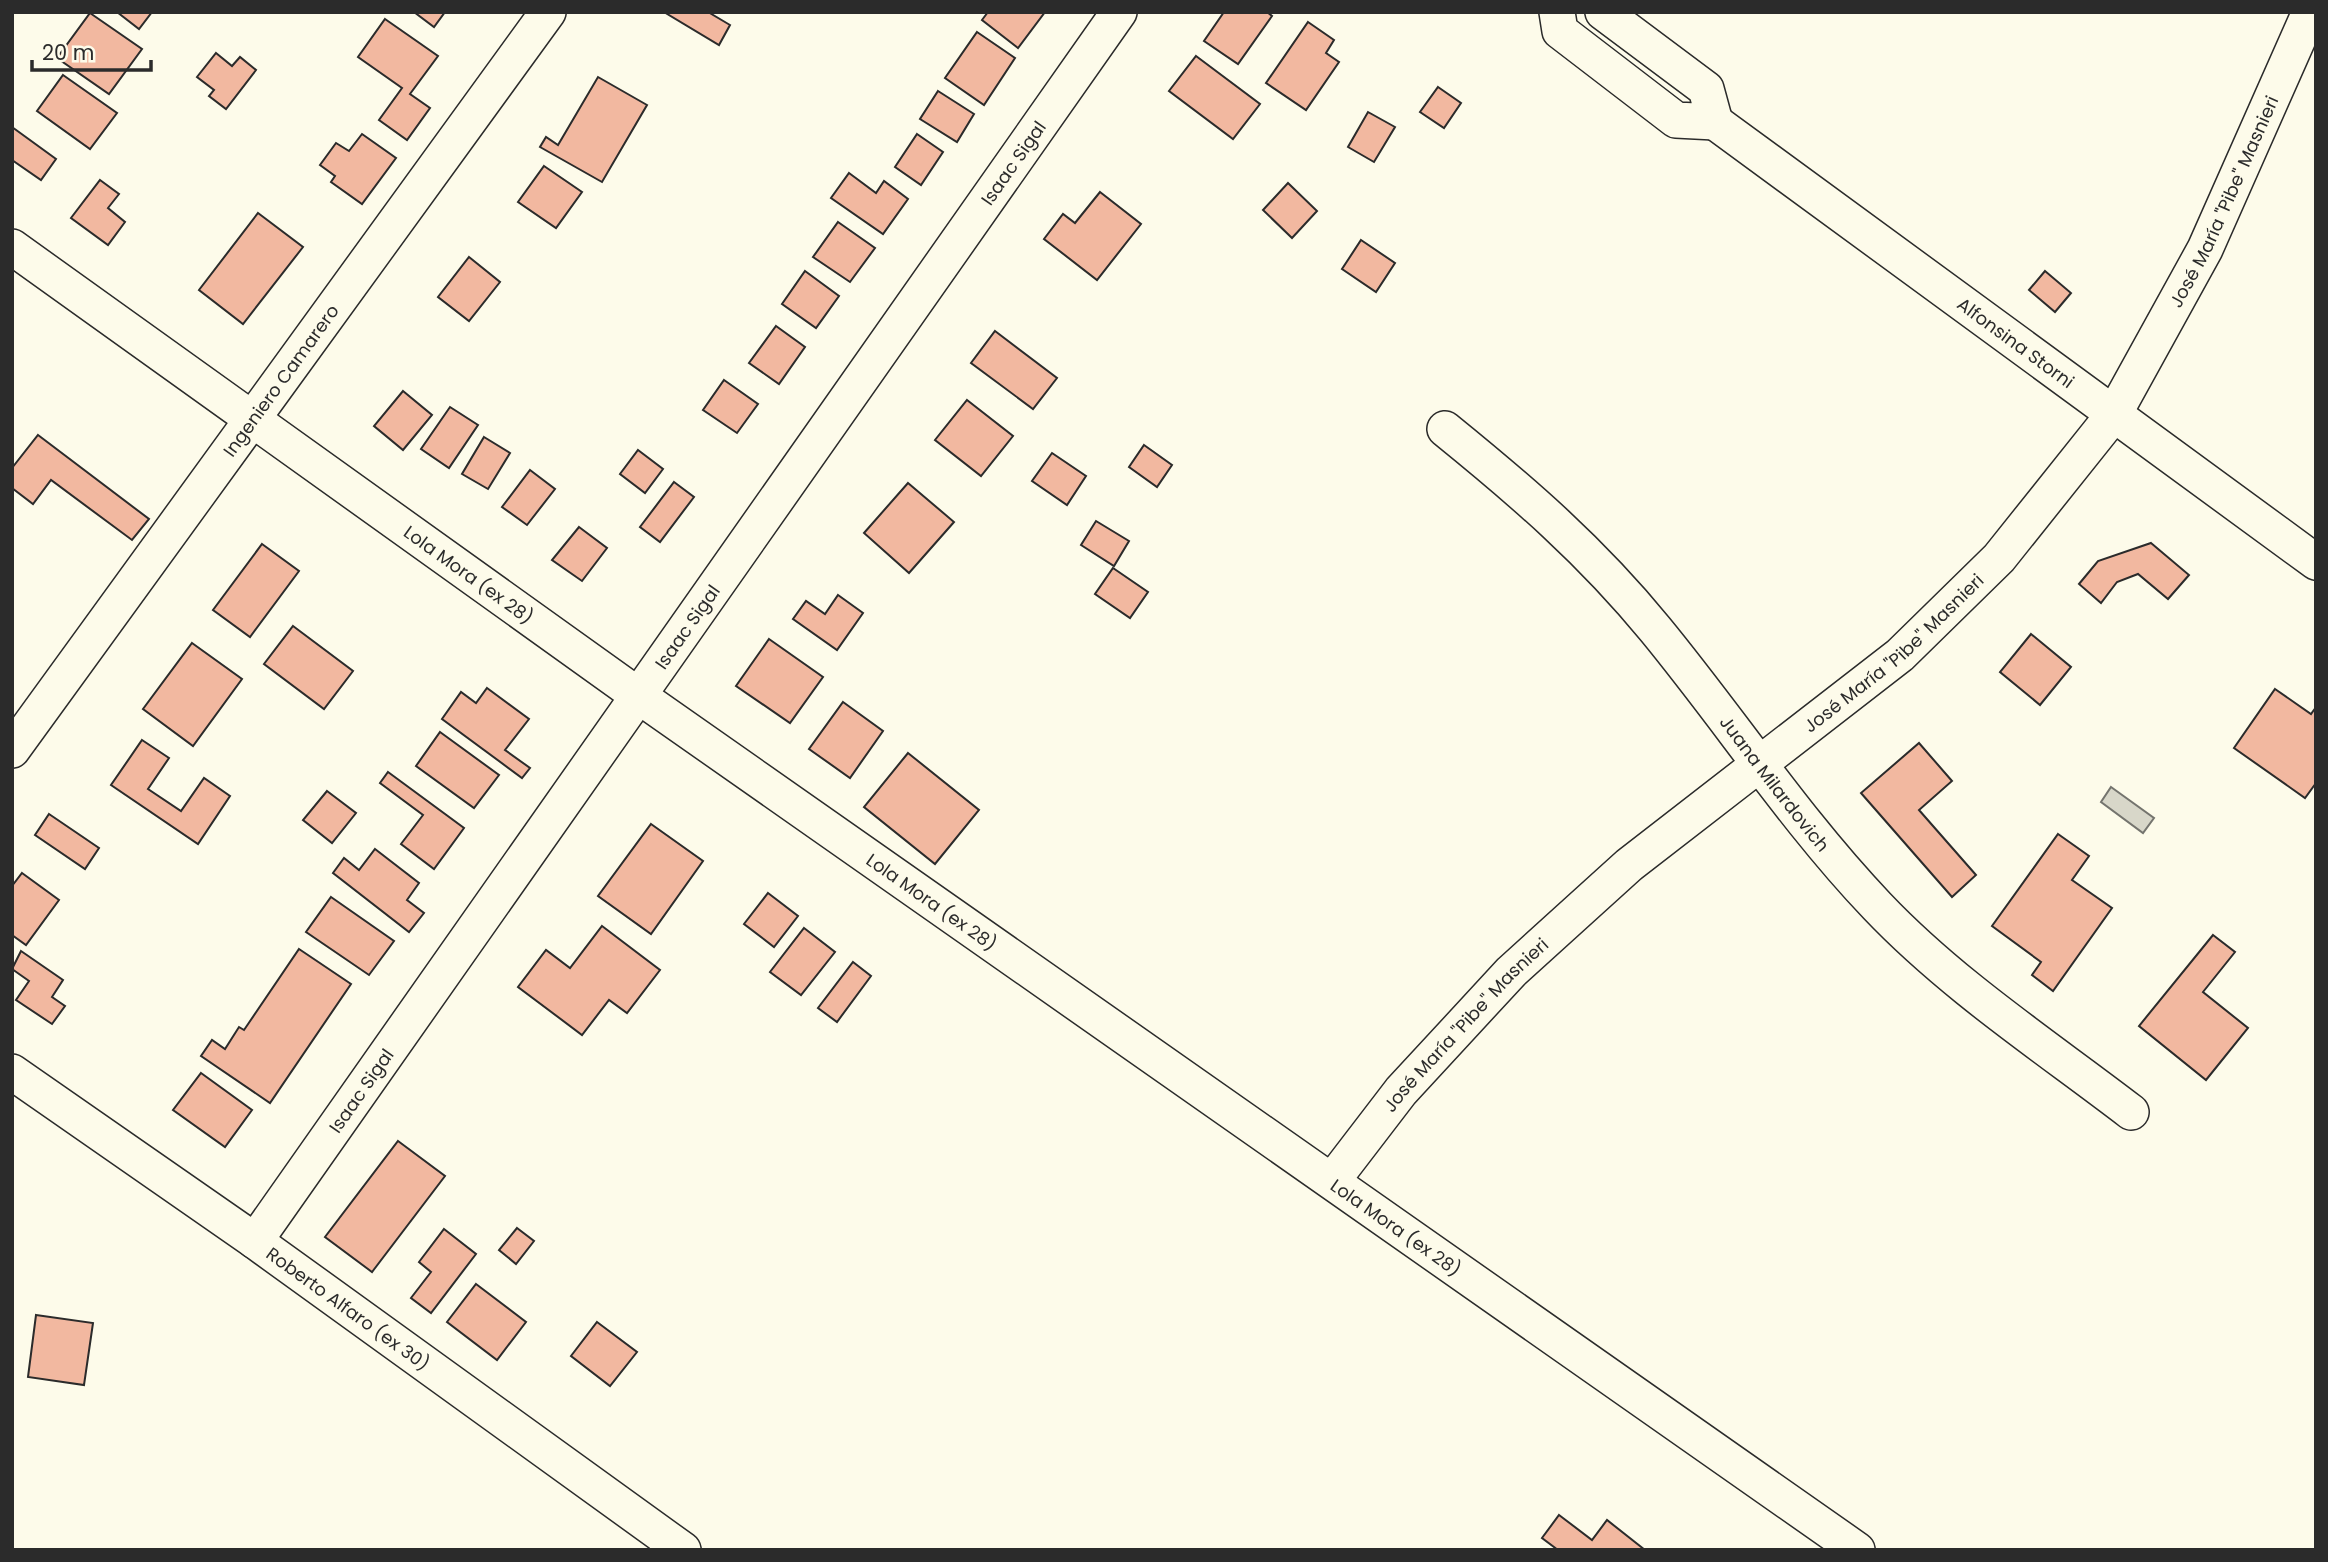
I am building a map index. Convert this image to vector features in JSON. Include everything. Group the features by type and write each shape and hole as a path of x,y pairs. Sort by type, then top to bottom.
{"street":[{"name":"Ingeniero Camarero","path":"12,750 548,12"},
{"name":"Isaac Sigal","path":"255,1241 636,694 1119,12"},
{"path":"1556,12 1560,31 1676,120 1715,121 1706,89 1603,12"},
{"name":"José María \"Pibe\" Masnieri","path":"1332,1181 1401,1091 1511,972 1629,865 1900,654 1999,558 2114,414 2205,249 2310,12"},
{"name":"Alfonsina Storni","path":"1715,121 2316,562"},
{"name":"Lola Mora (ex 28)","path":"12,247 636,694 1857,1550"},
{"name":"Juana Milardovich","path":"1445,429 1538,504 1590,555 1656,629 1759,765 1876,905 1934,962 2131,1112"},
{"name":"Roberto Alfaro (ex 30)","path":"12,1072 255,1241 683,1550"}],"shaded area":[{"path":"2111,787 2154,818 2143,833 2101,802"}],"building":[{"path":"117,12 152,12 139,29"},
{"path":"414,12 445,12 434,27"},
{"path":"664,12 708,12 730,25 719,45"},
{"path":"988,12 1045,12 1018,48 982,20"},
{"path":"1224,12 1267,12 1272,16 1238,64 1204,41"},
{"path":"90,13 142,49 109,94 57,58"},
{"path":"385,19 438,56 410,94 430,108 407,140 379,120 402,88 358,57"},
{"path":"1308,22 1334,40 1326,53 1339,62 1306,110 1266,83"},
{"path":"977,32 1015,58 984,105 945,78"},
{"path":"216,53 232,66 240,57 256,70 226,109 209,96 214,90 197,77"},
{"path":"1196,56 1260,104 1233,139 1169,91"},
{"path":"63,75 117,113 90,149 37,111"},
{"path":"598,77 647,105 602,182 540,147 546,137 558,145"},
{"path":"1438,87 1461,103 1444,128 1420,112"},
{"path":"938,91 974,114 957,142 920,119"},
{"path":"1368,112 1395,127 1374,162 1348,147"},
{"path":"12,127 56,159 41,180 12,160"},
{"path":"362,134 396,158 362,204 331,182 335,176 320,165 336,143 349,151"},
{"path":"917,134 943,152 921,185 895,167"},
{"path":"544,166 582,192 556,228 518,202"},
{"path":"849,173 876,193 884,181 908,199 883,234 831,198"},
{"path":"100,180 119,194 108,208 125,222 108,245 71,218"},
{"path":"1288,183 1317,211 1292,238 1263,210"},
{"path":"1100,192 1141,224 1097,280 1044,239 1063,214 1075,223"},
{"path":"258,213 303,247 243,324 199,290"},
{"path":"838,222 875,248 850,282 813,257"},
{"path":"1361,240 1395,263 1376,292 1342,269"},
{"path":"469,257 500,282 469,321 438,297"},
{"path":"805,271 839,296 816,328 782,304"},
{"path":"2045,271 2071,293 2055,312 2029,290"},
{"path":"776,326 805,347 779,384 749,363"},
{"path":"995,331 1057,378 1033,409 971,363"},
{"path":"724,380 758,404 737,433 703,410"},
{"path":"403,391 432,415 403,450 374,426"},
{"path":"967,400 1013,436 981,476 935,440"},
{"path":"450,407 478,425 449,468 421,449"},
{"path":"38,435 149,519 132,540 51,480 33,504 12,488 12,468"},
{"path":"484,437 510,453 488,489 462,474"},
{"path":"1144,445 1172,465 1157,487 1129,467"},
{"path":"638,450 663,469 645,493 620,474"},
{"path":"1052,453 1086,476 1067,505 1032,481"},
{"path":"530,470 555,489 527,525 502,507"},
{"path":"674,482 694,497 660,542 640,527"},
{"path":"908,483 954,522 909,573 864,533"},
{"path":"1096,521 1129,541 1114,566 1081,545"},
{"path":"579,527 607,548 582,581 552,560"},
{"path":"2151,543 2189,575 2168,599 2138,574 2117,582 2101,603 2079,584 2098,561"},
{"path":"262,544 299,571 250,637 213,610"},
{"path":"1113,568 1148,592 1130,618 1095,594"},
{"path":"838,595 863,613 837,650 793,619 806,601 825,614"},
{"path":"293,626 353,671 324,709 264,664"},
{"path":"2031,634 2071,667 2040,705 2000,672"},
{"path":"769,639 823,677 790,723 736,686"},
{"path":"192,643 242,679 193,746 143,709"},
{"path":"487,688 529,719 505,750 530,768 522,778 442,719 461,692 476,703"},
{"path":"2275,689 2311,714 2316,707 2316,783 2305,798 2234,748"},
{"path":"843,702 883,731 850,778 809,749"},
{"path":"440,732 499,775 474,808 416,766"},
{"path":"142,740 169,758 148,789 181,811 204,778 230,796 198,844 111,785"},
{"path":"1919,743 1952,781 1919,810 1976,875 1952,897 1861,793"},
{"path":"908,753 979,810 935,864 864,807"},
{"path":"388,772 464,828 434,869 401,844 423,815 380,783"},
{"path":"327,791 356,813 332,843 303,820"},
{"path":"49,814 99,848 85,869 35,835"},
{"path":"651,824 703,861 651,934 598,896"},
{"path":"2058,834 2089,856 2072,880 2112,908 2053,991 2032,975 2041,962 1992,926"},
{"path":"375,849 419,883 407,900 424,913 409,932 333,873 344,858 359,870"},
{"path":"22,873 59,900 26,945 12,935 12,886"},
{"path":"768,893 798,916 774,947 744,924"},
{"path":"331,897 394,941 369,975 306,932"},
{"path":"602,926 660,970 627,1013 609,1000 582,1035 518,987 546,950 570,968"},
{"path":"804,928 835,952 801,995 770,972"},
{"path":"2213,935 2235,952 2203,992 2248,1028 2206,1080 2139,1026"},
{"path":"299,949 351,984 270,1103 201,1056 212,1040 225,1049 239,1027 244,1030"},
{"path":"21,951 63,980 52,997 65,1006 52,1024 16,1000 29,981 12,969"},
{"path":"853,962 871,976 837,1022 818,1008"},
{"path":"201,1073 252,1110 225,1147 173,1110"},
{"path":"398,1141 445,1176 372,1272 325,1237"},
{"path":"517,1228 534,1241 516,1264 499,1250"},
{"path":"444,1229 476,1254 431,1313 411,1298 431,1272 419,1262"},
{"path":"476,1284 526,1322 497,1360 447,1322"},
{"path":"36,1315 93,1323 84,1385 28,1377"},
{"path":"597,1322 637,1352 610,1386 571,1356"},
{"path":"1559,1515 1592,1540 1607,1520 1645,1550 1558,1550 1542,1538"}]}
